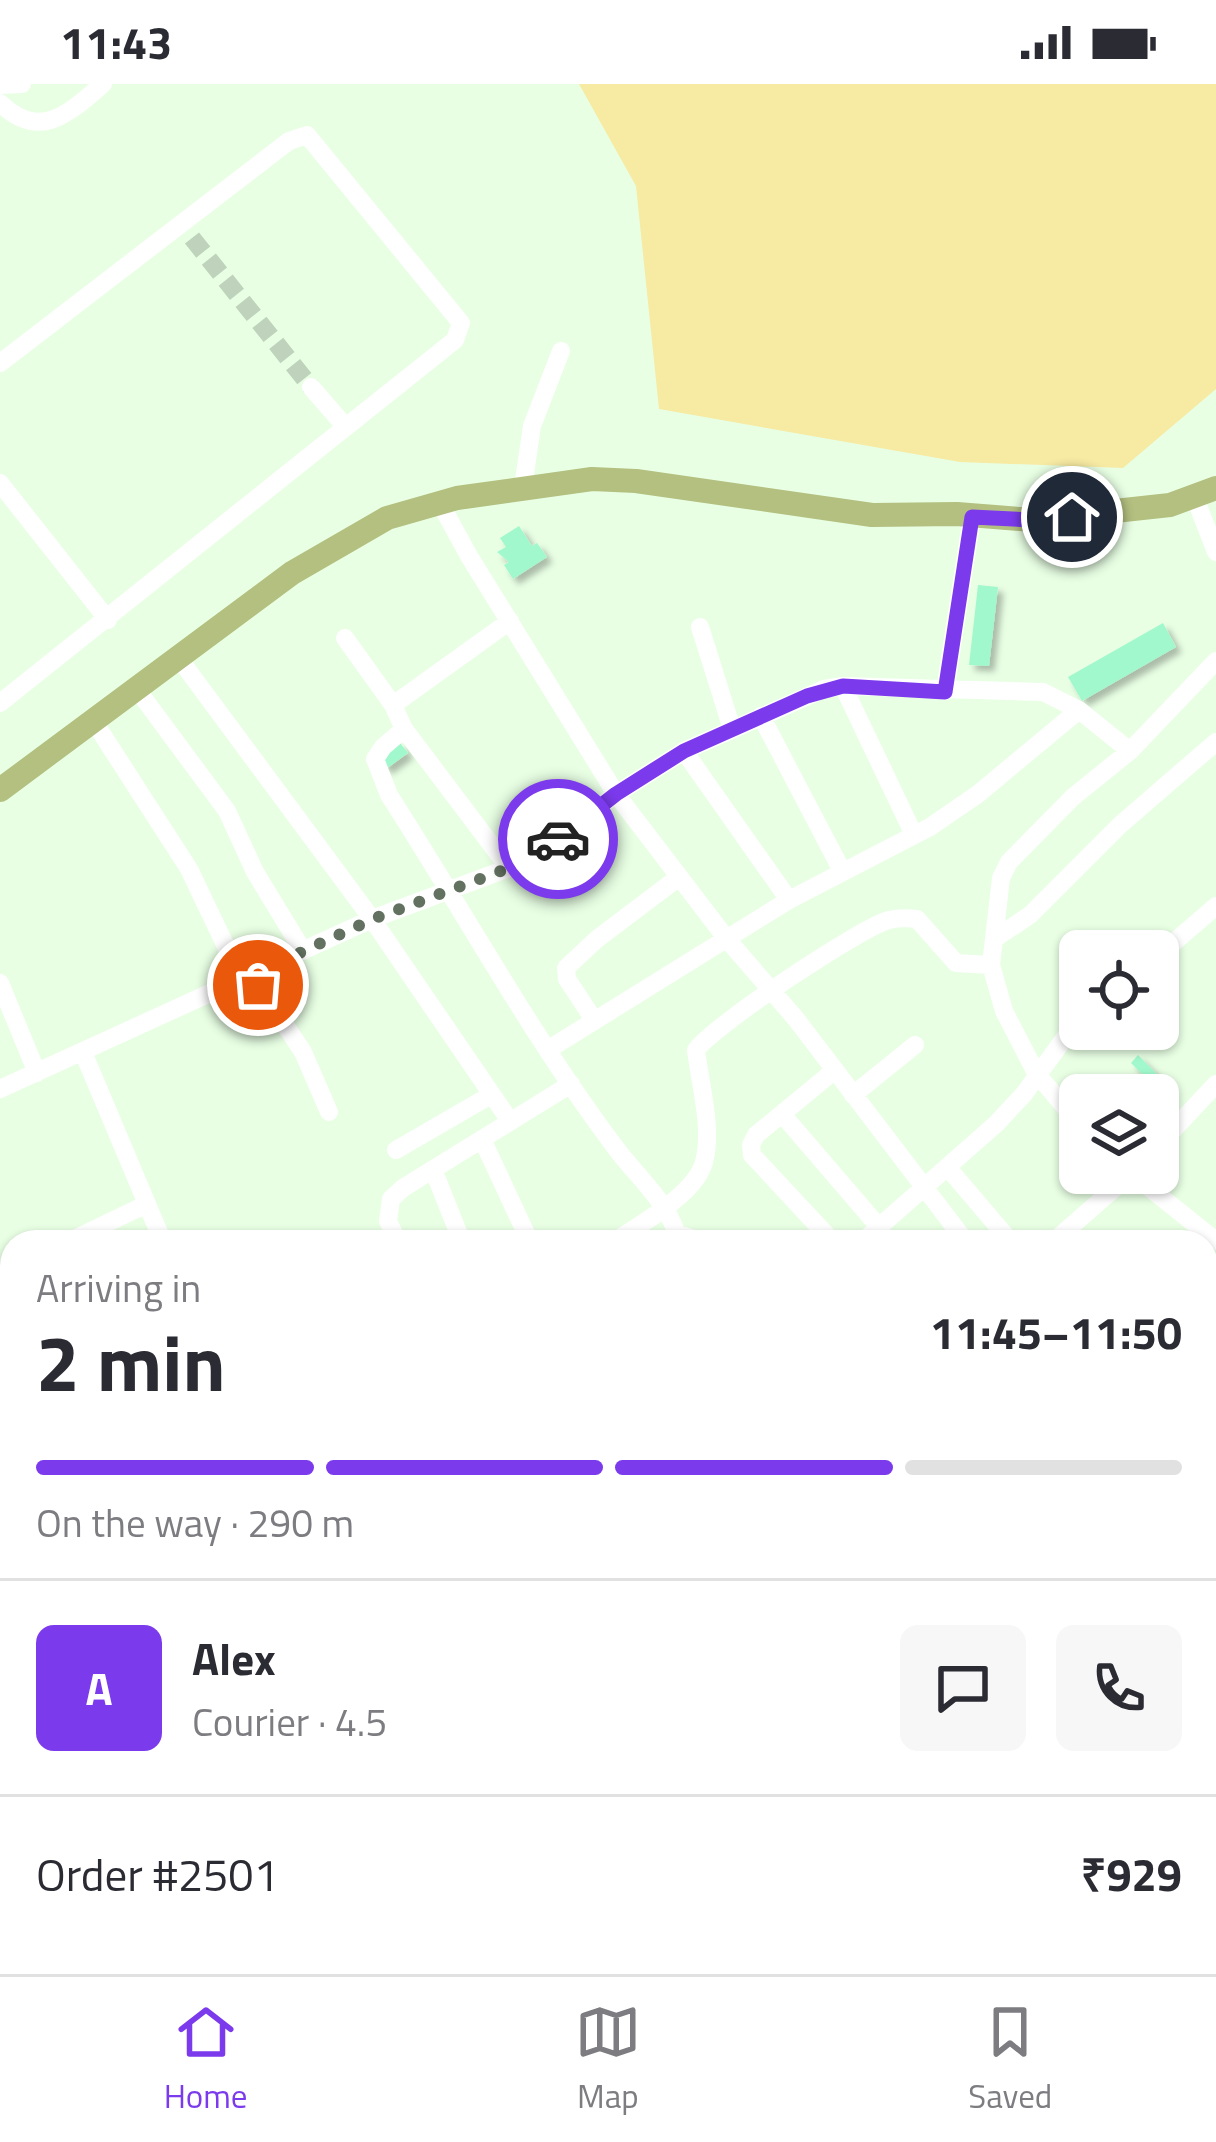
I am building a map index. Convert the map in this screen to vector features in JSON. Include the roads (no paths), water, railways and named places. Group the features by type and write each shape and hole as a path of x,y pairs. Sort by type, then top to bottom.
{"main road":[{"path":"0,790 292,573 387,518 440,503 592,479 636,481 872,515 1032,520 1113,514 1206,493"}],"street":[{"path":"0,85 22,84"},
{"path":"0,103 14,117 37,122 62,118 104,84"},
{"path":"0,363 186,230 289,141 307,135 458,316 460,333 0,703"},
{"path":"523,487 532,426 561,351"},
{"path":"311,387 344,425"},
{"path":"0,483 108,620"},
{"path":"1206,493 1216,552"},
{"path":"440,503 616,794 957,1230"},
{"path":"945,692 972,517"},
{"path":"393,705 510,621"},
{"path":"700,627 731,729"},
{"path":"345,638 393,705 404,729 509,868"},
{"path":"178,657 373,919 510,1121"},
{"path":"1059,1100 1015,1037 991,965 997,894 1009,862 1072,797 1130,751 1216,661"},
{"path":"843,686 914,835"},
{"path":"136,688 227,811 254,872 303,951"},
{"path":"0,1089 373,919 509,868 684,751 824,689 1042,692 1078,710 1130,751"},
{"path":"549,1048 841,869 914,835 977,794 1078,710"},
{"path":"761,716 841,869"},
{"path":"93,720 189,869 247,977 303,1052 329,1112"},
{"path":"404,729 375,760 378,773 571,1084 674,1230"},
{"path":"994,939 1030,915 1120,825 1216,742"},
{"path":"684,751 789,900"},
{"path":"594,1021 567,979 566,968 679,877"},
{"path":"1179,938 1216,906"},
{"path":"632,1230 663,1210 704,1167 706,1136 696,1050 716,1029 886,920 917,919 956,963 991,965"},
{"path":"0,983 37,1073"},
{"path":"875,1230 996,1124 1059,1044"},
{"path":"853,1095 915,1045"},
{"path":"83,1052 158,1230"},
{"path":"822,1230 752,1155 751,1145 835,1070"},
{"path":"392,1230 388,1221 391,1199 571,1084"},
{"path":"1179,1124 1216,1084"},
{"path":"396,1150 491,1095"},
{"path":"782,1114 878,1227"},
{"path":"482,1139 524,1230"},
{"path":"948,1168 1001,1230"},
{"path":"433,1169 457,1230"},
{"path":"1067,1230 1107,1194"},
{"path":"1158,1194 1203,1230"},
{"path":"93,1230 147,1204"}],"tunnel":[{"path":"192,238 311,387"}]}
